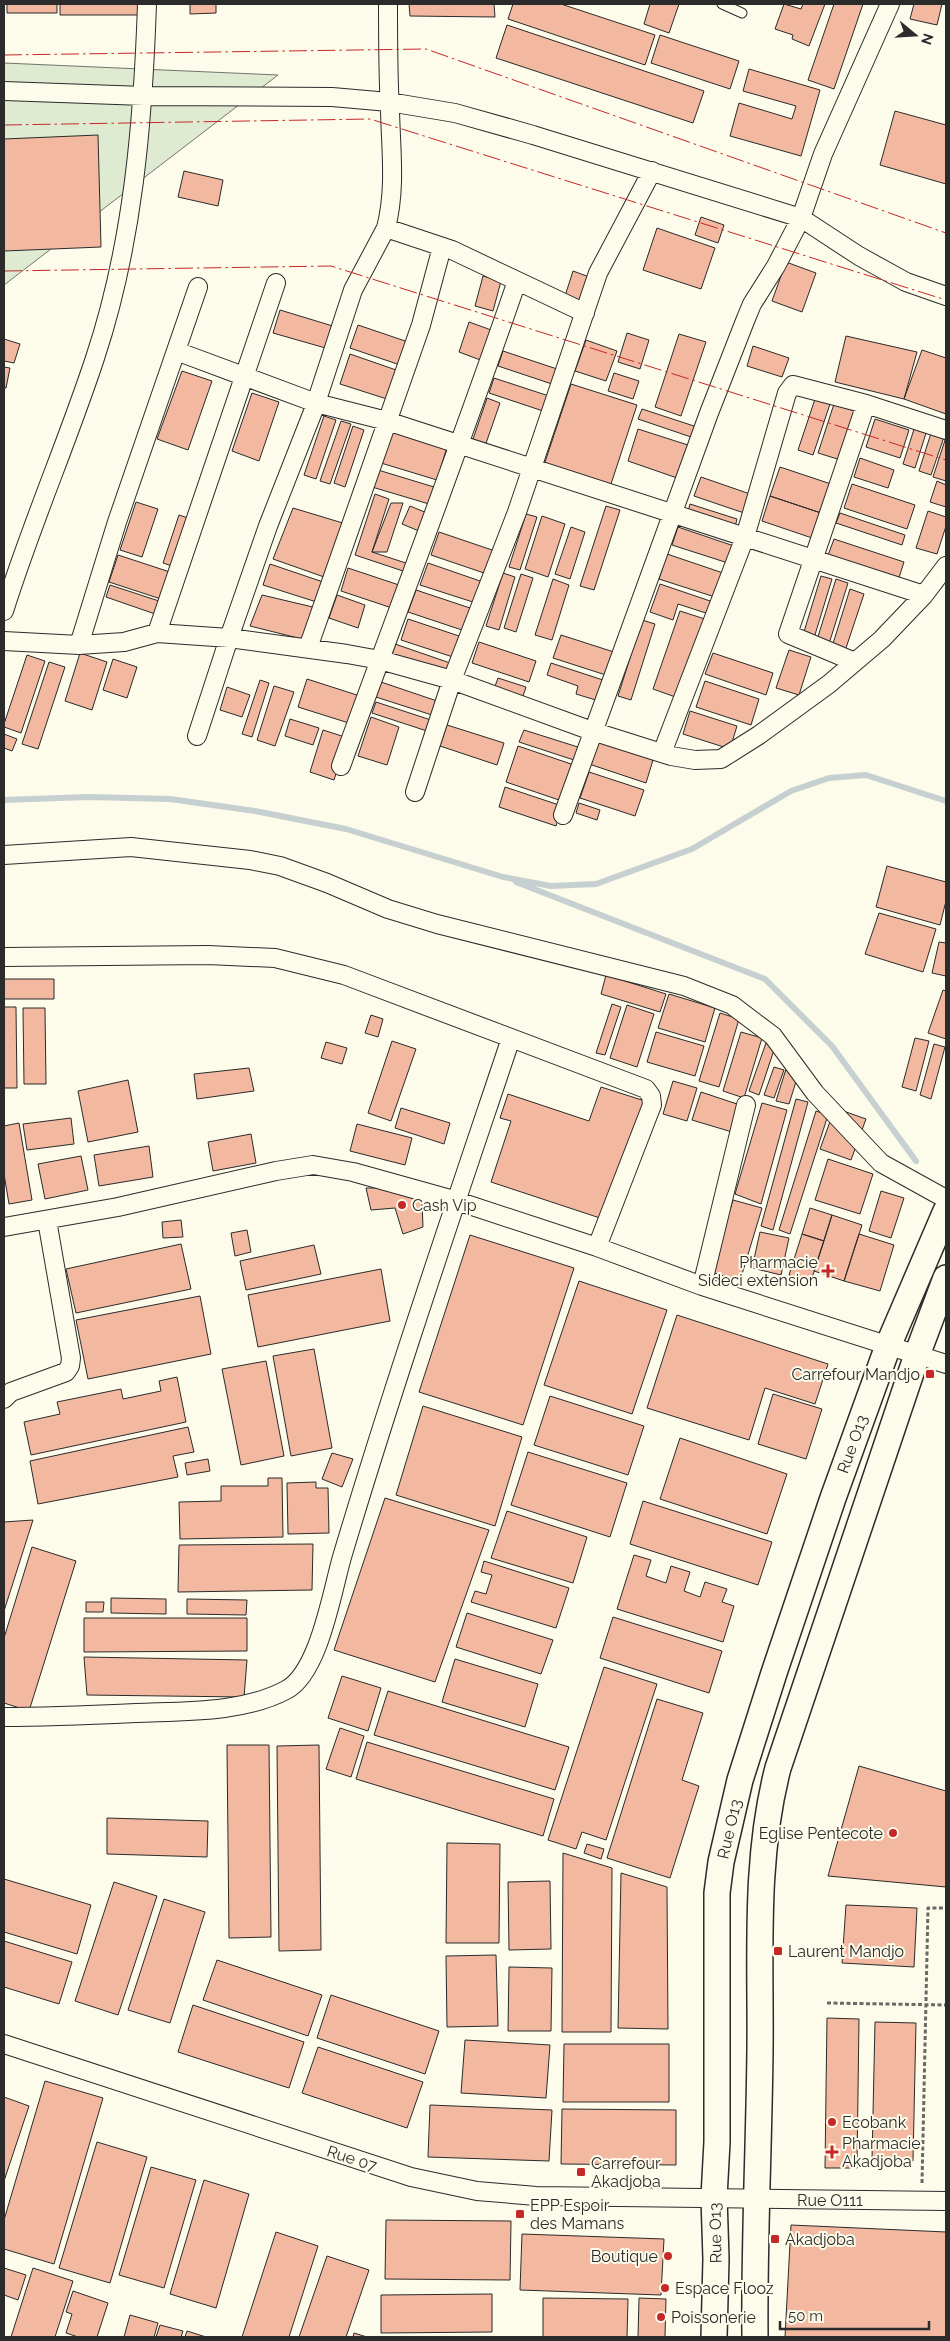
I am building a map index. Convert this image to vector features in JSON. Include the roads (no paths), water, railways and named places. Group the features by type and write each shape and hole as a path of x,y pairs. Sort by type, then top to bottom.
{"main road":[{"name":"Rue O13","path":"714,2337 716,2259 714,2197 717,2142 717,1893 721,1862 740,1780 833,1498 888,1346 946,1211"},
{"name":"Rue O13","path":"755,2337 754,2260 758,2200 761,1876 764,1836 771,1796 917,1355 946,1278"}],"street":[{"path":"4,611 23,550 79,402 103,331 132,203 138,136 144,96 147,4"},
{"path":"197,736 228,638 316,403 353,290 386,228 392,206 393,173 389,102 388,4"},
{"path":"563,815 672,512 752,304 776,266 801,218 823,154 890,4"},
{"path":"4,91 144,96 332,96 389,102 454,113 652,171 801,218 859,256 898,278 946,296"},
{"path":"415,792 452,680 532,469 598,274 652,171"},
{"path":"386,228 442,247 585,313"},
{"path":"308,648 421,325 442,247"},
{"path":"341,766 460,446 517,281"},
{"path":"157,633 276,283"},
{"path":"79,645 117,522 198,287"},
{"path":"176,351 316,403 387,421 924,594"},
{"path":"662,754 744,537 788,393 793,385 866,404 946,430"},
{"path":"855,662 788,634 866,404"},
{"path":"4,641 79,645 124,642 157,633 228,638 308,648 380,660 452,680 592,731 662,754 696,760 720,759 759,734 855,662 882,639 924,594 946,566"},
{"path":"4,855 131,847 250,860 280,866 327,883 388,909 437,924 684,986 732,1006 773,1036 815,1093 881,1162 946,1199"},
{"path":"4,957 208,955 275,958 344,975 430,1005 646,1089 651,1096 652,1106 597,1247"},
{"path":"4,1717 68,1716 232,1708 288,1690 309,1665 321,1637 342,1558 415,1324 511,1038"},
{"path":"702,1286 746,1105"},
{"path":"4,1227 118,1207 276,1171 313,1165 353,1172 457,1201 597,1247 702,1286 946,1364"},
{"path":"4,1399 11,1392 66,1372 70,1366 71,1358 48,1220"},
{"name":"Rue 07","path":"4,2044 411,2177 477,2191 536,2196 656,2199 714,2197"},
{"name":"Rue O111","path":"714,2197 758,2200 946,2201"}],"lane":[{"path":"722,4 742,13"}],"waterway":[{"path":"4,800 88,797 170,799 255,811 346,829 503,877 551,886 596,884 692,849 791,791 829,778 866,775 946,801"},
{"path":"516,882 765,979 832,1046 916,1161"}],"place":[{"name":"Cash Vip","path":"402,1205"},
{"name":"Pharmacie Sideci extension","path":"828,1271"},
{"name":"Carrefour Mandjo","path":"930,1374"},
{"name":"Eglise Pentecote","path":"893,1833"},
{"name":"Laurent Mandjo","path":"778,1951"},
{"name":"Ecobank","path":"832,2122"},
{"name":"Pharmacie Akadjoba","path":"832,2152"},
{"name":"Carrefour Akadjoba","path":"581,2172"},
{"name":"EPP Espoir des Mamans","path":"520,2214"},
{"name":"Akadjoba","path":"775,2239"},
{"name":"Boutique","path":"668,2256"},
{"name":"Espace Flooz","path":"665,2288"},
{"name":"Poissonerie","path":"661,2317"}]}
